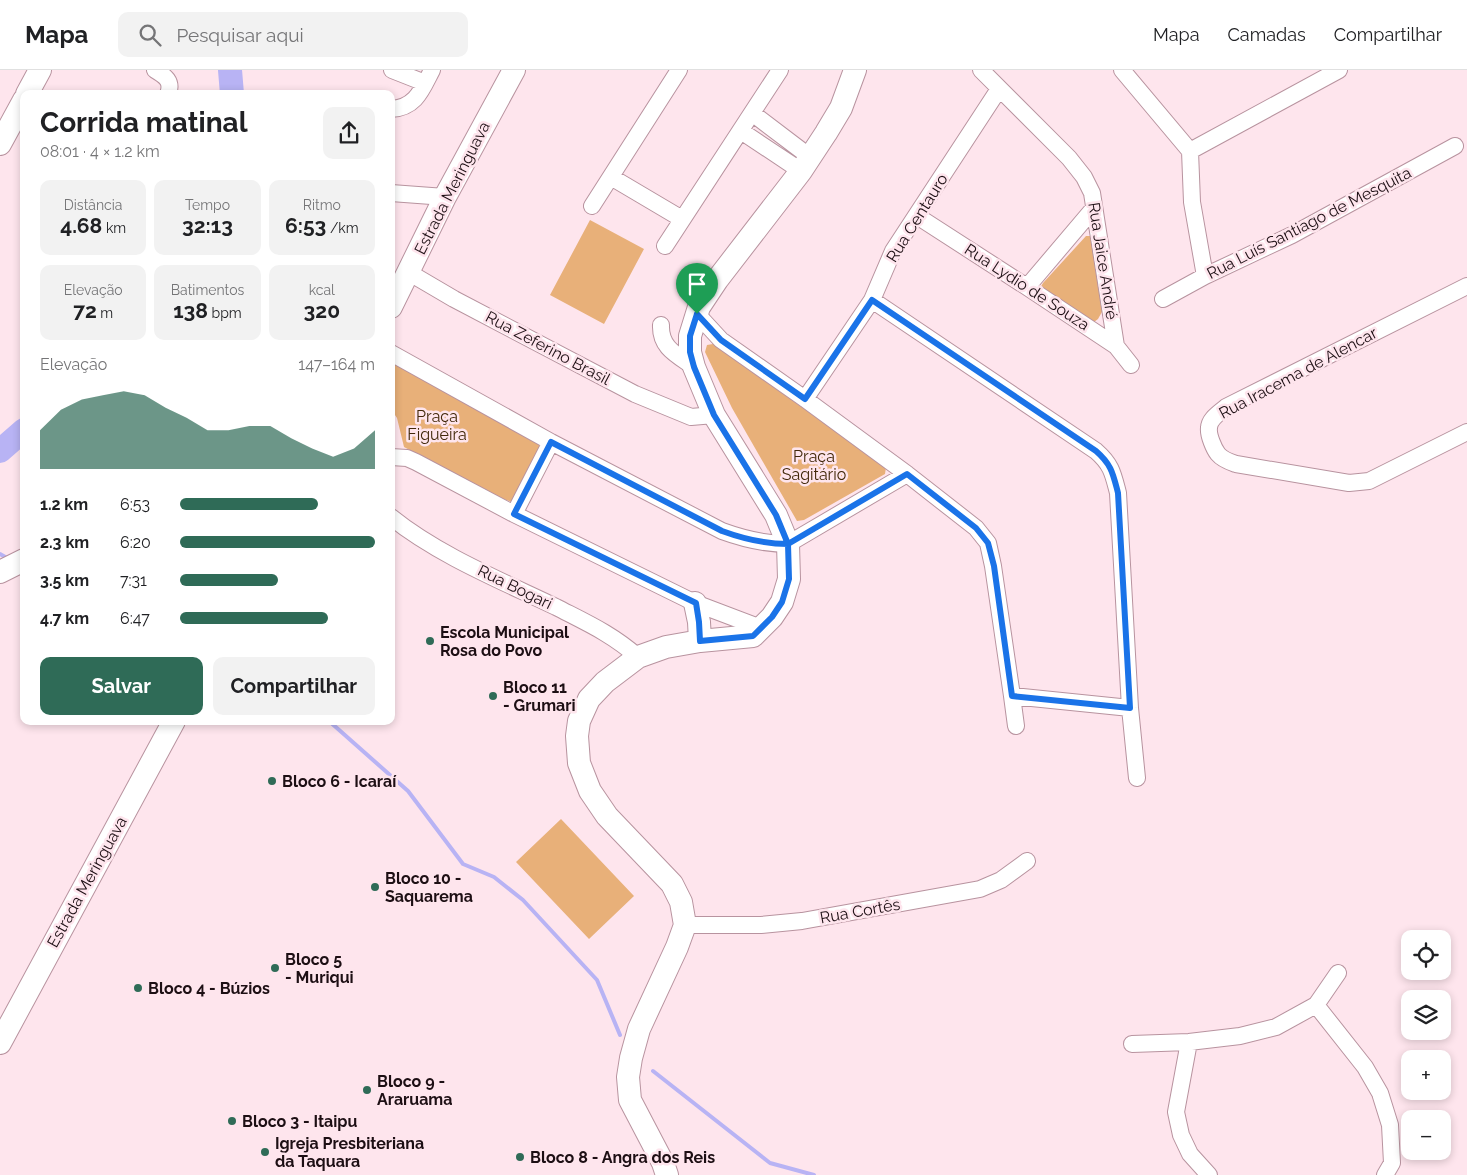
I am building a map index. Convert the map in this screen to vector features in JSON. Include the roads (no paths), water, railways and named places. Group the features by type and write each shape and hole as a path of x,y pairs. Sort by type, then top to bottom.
{"street":[{"path":"29,90 40,70"},
{"path":"155,70 165,76 170,83 169,90"},
{"path":"392,70 429,77 409,105 404,108 395,109"},
{"name":"Estrada Meringuava","path":"395,299 445,197 514,70"},
{"path":"592,206 679,70"},
{"path":"665,246 780,70"},
{"path":"667,1175 664,1163 630,1100 628,1077 639,1029 677,947 685,925 681,902 672,884 607,816 590,791 579,763 577,736 579,721 589,699 605,682 638,657 666,647 700,641 753,636 772,617 782,602 789,579 788,544 776,515 714,415 694,367 690,352 690,336 697,314 716,280 806,164 841,108 855,70"},
{"name":"Rua Jaice André","path":"980,70 1069,158 1092,193 1116,346"},
{"path":"1122,70 1190,151 1192,202 1205,276"},
{"path":"1190,151 1339,70"},
{"name":"Rua Centauro","path":"805,399 872,300 893,251 999,90"},
{"path":"0,144 20,107"},
{"path":"752,113 806,164"},
{"path":"741,131 806,164"},
{"name":"Rua Luís Santiago de Mesquita","path":"1163,299 1205,276 1292,235 1455,146"},
{"path":"611,177 682,219"},
{"path":"395,193 445,197"},
{"path":"1027,286 1094,208"},
{"name":"Rua Lydio de Souza","path":"917,216 1027,286 1116,346 1130,365"},
{"name":"Rua Zeferino Brasil","path":"408,272 454,299 635,394 691,417 730,443"},
{"name":"Rua Iracema de Alencar","path":"1467,286 1226,407 1213,418 1208,428 1218,454 1236,464 1350,483 1368,481 1467,432"},
{"path":"872,300 1096,451 1106,460 1118,493 1130,708 1137,778"},
{"path":"697,314 721,340 907,474 976,528 988,543 994,566 1016,726"},
{"path":"661,325 664,344 694,367"},
{"path":"690,336 721,340"},
{"path":"395,356 551,442 722,531 746,540 769,544 788,544 907,474"},
{"name":"Rua Zeferino Brasil","path":"691,417 714,415"},
{"path":"514,514 551,442"},
{"path":"395,457 407,458 416,462 514,514 696,603 761,628"},
{"name":"Rua Bogari","path":"395,520 444,552 607,632 638,657"},
{"path":"0,572 20,562"},
{"path":"696,603 700,641"},
{"path":"1012,696 1130,708"},
{"name":"Estrada Meringuava","path":"3,1032 172,725"},
{"name":"Rua Cortês","path":"685,925 761,925 802,921 980,889 1001,880 1027,861"},
{"path":"1132,1044 1189,1042 1240,1036 1276,1027 1316,1005 1338,973"},
{"path":"1316,1005 1365,1067 1380,1092 1390,1125 1392,1163 1385,1175"},
{"path":"1189,1042 1176,1112 1181,1135 1190,1154 1209,1175"}],"waterway":[{"path":"230,70 232,90"},
{"path":"0,451 20,434"},
{"path":"0,554 7,558"},
{"path":"334,725 408,791 463,864 494,877 523,900 597,980 620,1035"},
{"path":"653,1071 770,1163 814,1175"}],"place":[{"name":"Escola Municipal Rosa do Povo","path":"430,641"},
{"name":"Bloco 11 - Grumari","path":"493,696"},
{"name":"Bloco 6 - Icaraí","path":"272,781"},
{"name":"Bloco 10 - Saquarema","path":"375,887"},
{"name":"Bloco 5 - Muriqui","path":"275,968"},
{"name":"Bloco 4 - Búzios","path":"138,988"},
{"name":"Bloco 9 - Araruama","path":"367,1090"},
{"name":"Bloco 3 - Itaipu","path":"232,1121"},
{"name":"Igreja Presbiteriana da Taquara","path":"265,1152"},
{"name":"Bloco 8 - Angra dos Reis","path":"520,1157"}],"park label":[{"name":"Praça Figueira","path":"437,425"},
{"name":"Praça Sagitário","path":"814,465"}]}
